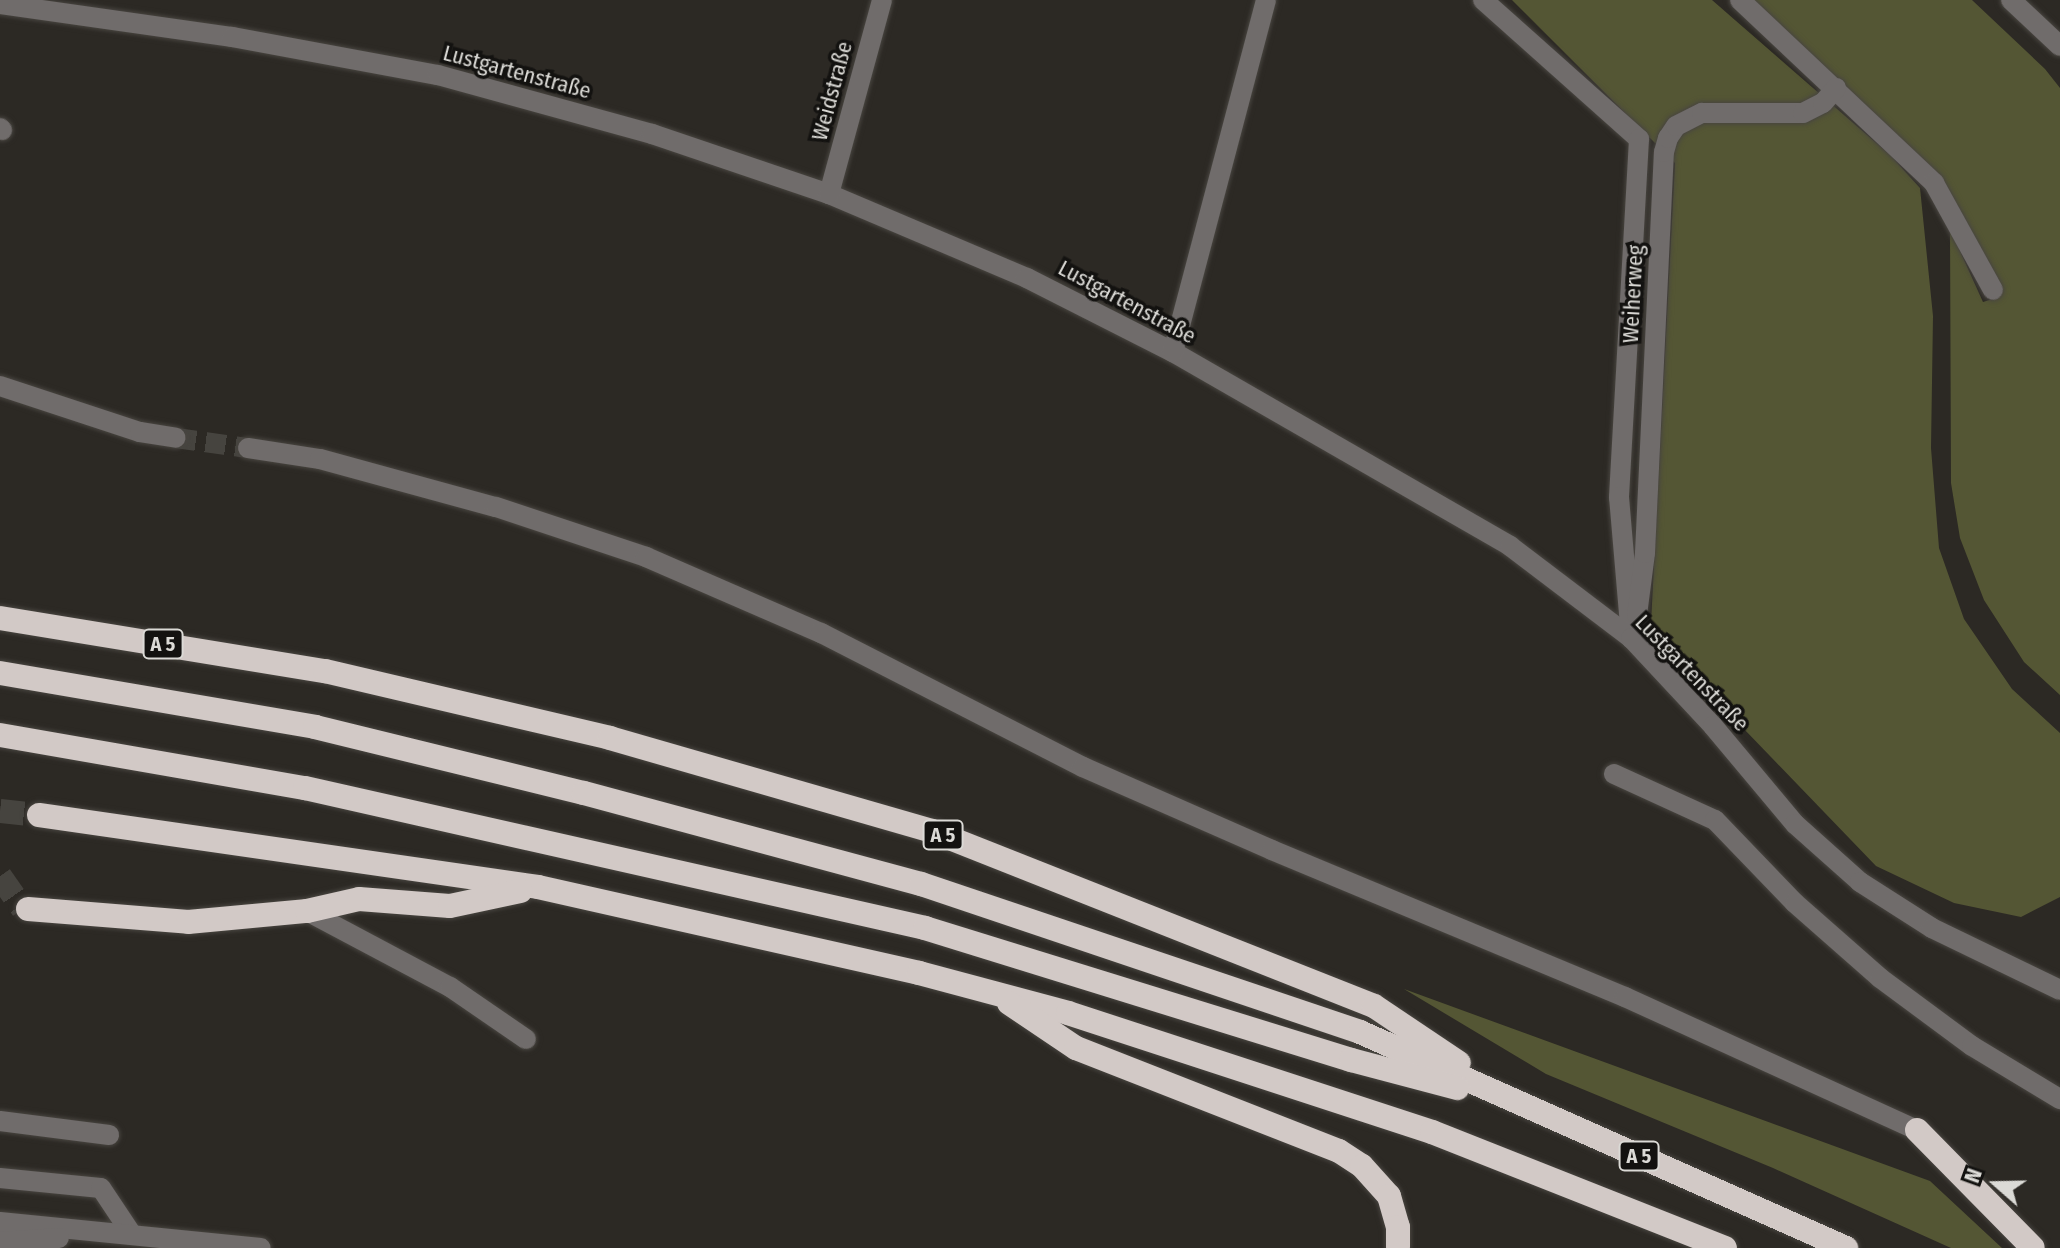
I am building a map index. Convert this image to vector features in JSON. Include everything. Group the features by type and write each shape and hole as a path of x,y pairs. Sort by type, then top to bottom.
{"highway":[{"name":"A 5","path":"0,618 340,675 610,738 932,831 1374,1006 1521,1104"},
{"name":"A 5","path":"0,673 315,727 584,793 921,884 1360,1032 1846,1248"},
{"name":"A 5","path":"0,735 305,788 925,928 1351,1060 1521,1104"},
{"name":"A 5","path":"39,815 538,887 657,911 994,993 1068,1013 1432,1132 1725,1248"},
{"path":"28,909 188,922 307,911 359,899 450,906 538,887"},
{"path":"994,993 1076,1048 1339,1151 1362,1166 1389,1196 1398,1227 1398,1247"},
{"path":"1917,1130 2033,1248"}],"street":[{"name":"Weidstraße","path":"829,194 882,0"},
{"path":"1173,352 1266,0"},
{"path":"1483,0 1639,139 1619,497 1631,638"},
{"path":"1740,0 1934,183 1993,290"},
{"path":"2011,0 2060,46"},
{"name":"Lustgartenstraße","path":"0,4 232,37 438,75 652,134 829,194 1027,278 1173,352 1510,546 1631,638 1713,726 1795,824 1860,882 1932,928 2060,990"},
{"name":"Weiherweg","path":"1631,638 1640,603 1645,553 1664,152 1668,138 1676,126 1702,113 1803,113 1823,103 1836,88"},
{"path":"0,386 140,432 176,438"},
{"path":"248,448 320,459 496,507 646,557 821,633 1083,767 1272,850 1583,978 1917,1130"},
{"path":"1614,774 1715,820 1795,903 1880,978 1972,1046 2060,1099"},
{"path":"307,911 450,987 526,1039"},
{"path":"0,1121 109,1135"},
{"path":"0,1178 101,1188 131,1233"},
{"path":"0,1222 261,1248"},
{"path":"0,1242 131,1233"}],"green space":[{"path":"1512,0 1712,0 1890,155 1920,188 1933,316 1931,448 1939,548 1964,619 2012,689 2060,733 2060,897 2021,917 1954,903 1876,866 1664,646 1651,623 1675,163"},
{"path":"1740,0 1972,0 2045,69 2060,88 2060,695 2024,662 1984,600 1960,538 1951,483 1950,229 1983,302 1999,297 1934,183"},
{"path":"1404,989 1930,1181 2002,1248 1951,1248 1773,1168 1546,1074"}],"tunnel":[{"path":"176,438 248,448"},
{"path":"0,811 39,815"},
{"path":"0,876 23,909"}]}
